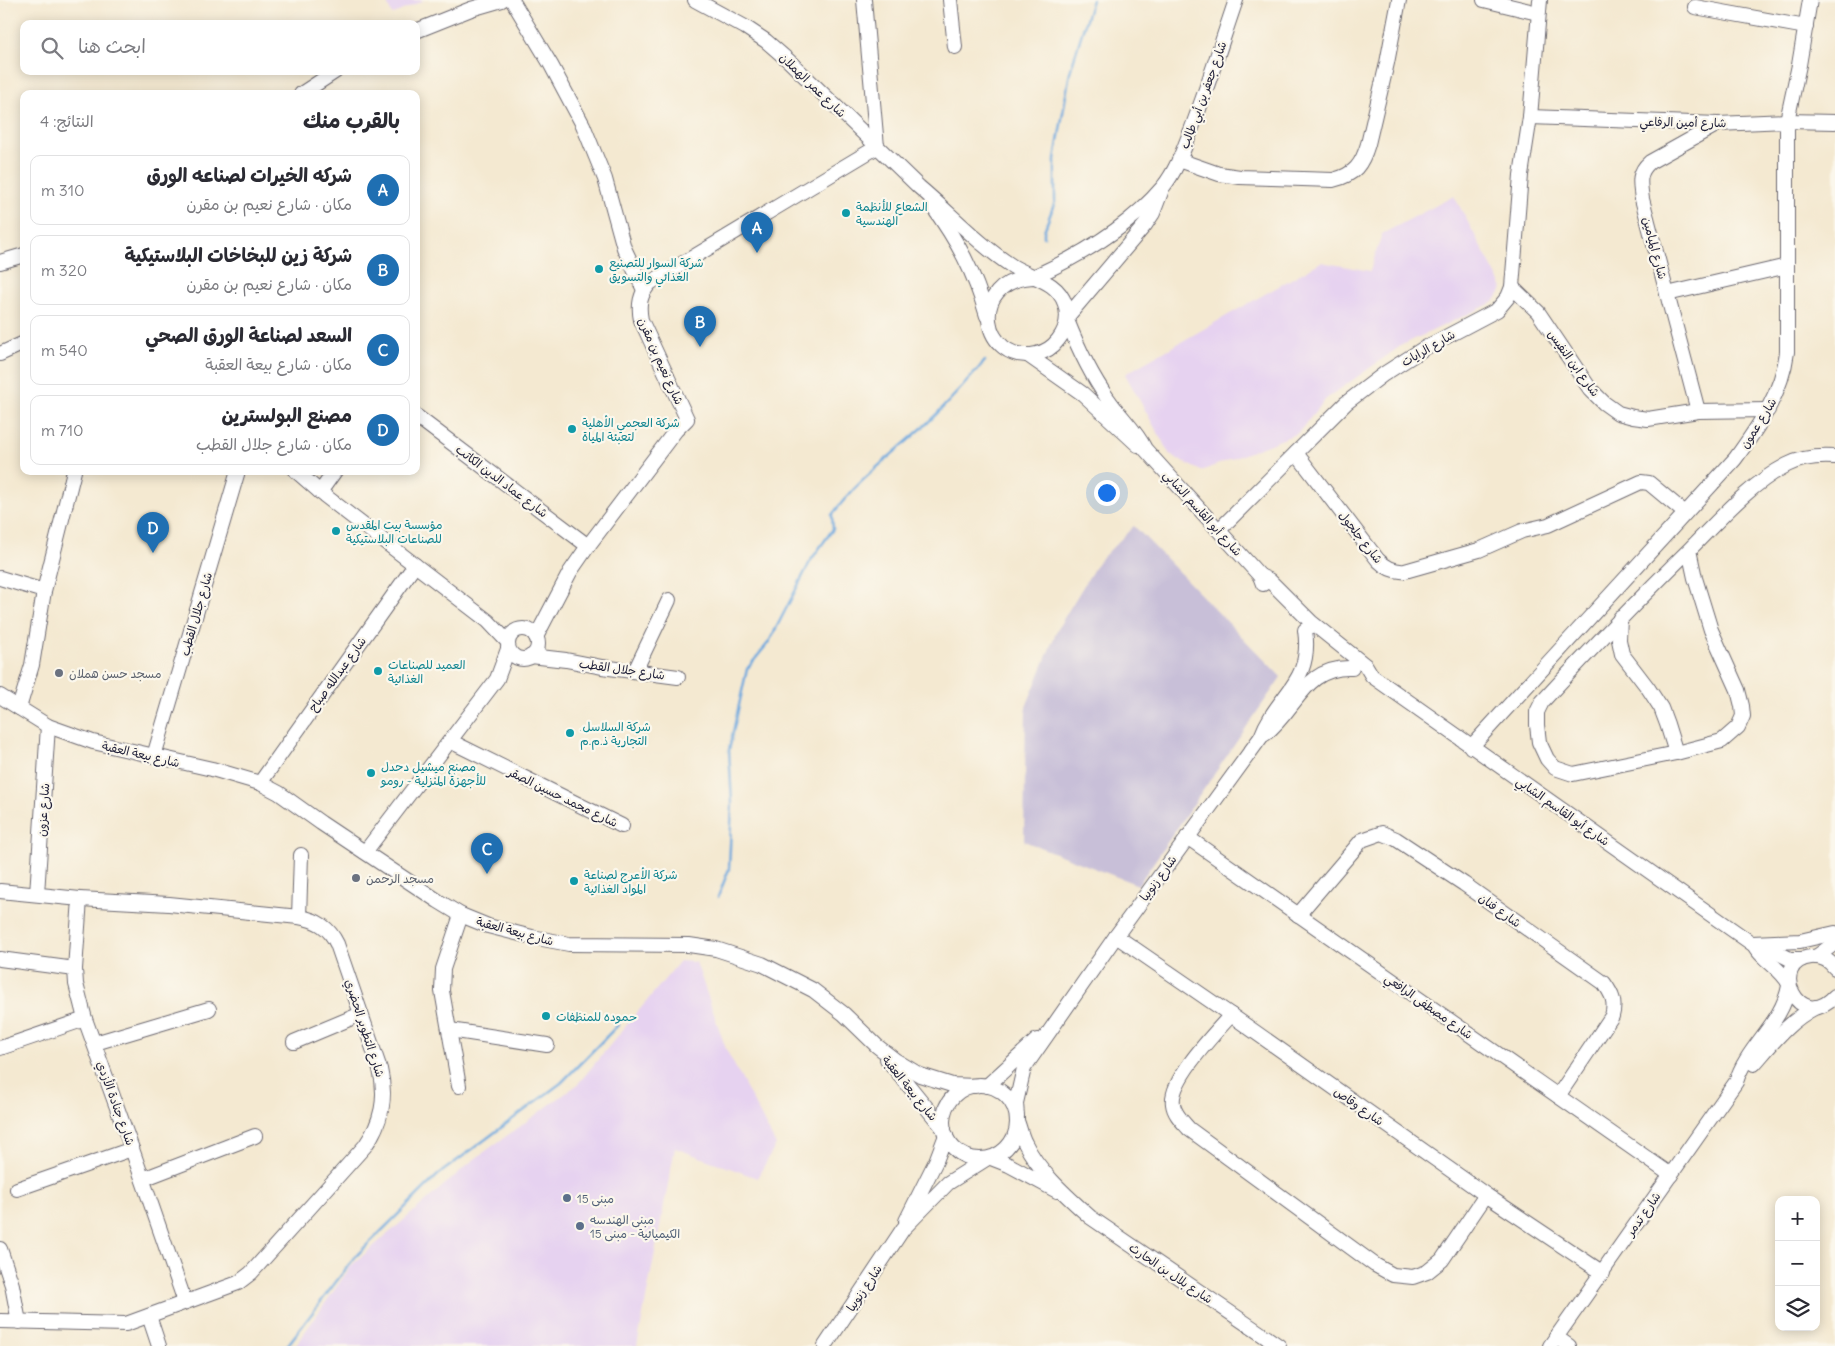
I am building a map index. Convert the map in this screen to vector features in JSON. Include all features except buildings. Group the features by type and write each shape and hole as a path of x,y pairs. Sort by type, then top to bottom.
{"street":[{"path":"420,29 471,9 502,0"},
{"path":"512,0 551,65 583,125 605,179 624,248 644,290 650,283 877,147 864,0"},
{"name":"شارع عمر الهملان","path":"695,0 745,27 766,41 790,61 919,187 995,254 1033,277"},
{"path":"950,0 955,48"},
{"name":"شارع جعفر بن أبي طالب","path":"1033,277 1068,260 1102,239 1134,214 1163,186 1179,160 1236,0"},
{"path":"1179,160 1219,174 1255,178 1333,180 1342,178 1356,170 1364,157 1368,144 1387,63 1399,0"},
{"path":"1484,0 1539,7"},
{"name":"شارع عمون","path":"1471,747 1735,459 1768,410 1781,382 1786,365 1787,352 1786,122 1799,65 1810,0"},
{"name":"شارع الرايات","path":"1219,530 1346,403 1384,374 1423,349 1497,310 1508,297 1512,287 1521,175 1530,117 1539,7"},
{"path":"1695,8 1806,27"},
{"path":"307,90 330,75"},
{"name":"شارع أمين الرفاعي","path":"1530,117 1718,124 1835,122"},
{"name":"شارع الميامين","path":"1698,411 1642,200 1640,179 1643,168 1718,124"},
{"name":"شارع جعفر بن أبي طالب","path":"1067,319 1145,225 1159,201 1163,186"},
{"name":"شارع عمر الهملان","path":"919,187 951,232 963,253 973,274 989,321"},
{"path":"0,262 20,256"},
{"path":"1667,294 1787,266"},
{"path":"1033,277 1051,284 1058,291 1066,308 1067,319 1063,334 1055,345 1029,356 1006,350 995,337 989,321 990,307 996,294 1006,284 1019,278 1033,277"},
{"name":"شارع ابن النفيس","path":"1512,287 1538,312 1590,389 1604,403 1618,413 1648,419 1698,411 1768,410"},
{"name":"شارع نعيم بن مقرن","path":"365,852 497,679 532,649 554,601 570,572 676,430 687,419 641,320 639,310 644,290"},
{"name":"شارع أبو القاسم الشابي","path":"1067,319 1085,362 1096,382 1136,434 1145,449 1260,576 1266,588 1305,630 1352,668 1366,677 1372,676"},
{"path":"0,354 20,345"},
{"name":"شارع أبو القاسم الشابي","path":"1029,356 1083,394 1131,441 1145,449"},
{"name":"شارع عماد الدين الكاتب","path":"420,419 588,546"},
{"name":"شارع جلجول","path":"1296,452 1378,560 1390,570 1405,571 1480,550 1522,531 1548,525 1641,482 1648,482 1686,513"},
{"path":"1689,550 1694,578 1711,630 1738,690 1743,716 1738,727 1722,741 1676,753 1573,774 1555,768 1547,759 1539,742 1537,712 1542,702 1620,618 1731,508 1773,472 1804,459 1835,457"},
{"path":"19,708 32,665 44,591 73,475"},
{"name":"شارع جلال القطب","path":"154,756 237,475"},
{"path":"301,475 488,621 514,638"},
{"path":"320,492 331,475"},
{"name":"شارع عبدالله صباح","path":"260,783 415,565"},
{"name":"شارع أبو القاسم الشابي","path":"1260,576 1270,580 1311,622 1366,666 1372,676 1753,944 1765,959 1781,972 1796,999 1809,1007 1816,1007"},
{"path":"0,578 44,591"},
{"path":"634,671 669,600"},
{"name":"شارع نعيم بن مقرن","path":"497,679 514,638 554,601"},
{"path":"1620,618 1619,640 1622,654 1648,688 1660,708 1676,753"},
{"name":"شارع زنوبيا","path":"1017,1118 1016,1103 1024,1068 1116,936 1261,737 1269,719 1302,671 1307,650 1305,630"},
{"path":"532,632 532,649 514,656 514,638 532,632"},
{"name":"شارع جلال القطب","path":"532,649 589,665 678,677"},
{"name":"شارع زنوبيا","path":"1261,737 1279,722 1314,679 1332,669 1352,668"},
{"name":"شارع بيعة العقبة","path":"0,696 48,726 93,742 242,776 260,783 279,793 461,915 488,926 552,941 591,945 689,945 740,955 784,974 813,990 844,1014 877,1046 895,1060 920,1074 952,1085 981,1086"},
{"name":"شارع عزون","path":"37,894 48,726"},
{"name":"شارع محمد حسين الصقر","path":"450,741 622,826"},
{"name":"شارع فنان","path":"1298,915 1362,840 1382,833 1396,839 1464,884 1604,983 1611,993 1615,1008 1612,1016 1558,1096"},
{"name":"شارع مصطفى الرافعي","path":"1187,838 1671,1175"},
{"path":"299,917 301,855"},
{"name":"شارع التطوير الحضري","path":"0,890 80,899 169,904 299,917 319,922 333,936 384,1082 382,1109 373,1135 248,1277 238,1283 126,1324 0,1321"},
{"name":"شارع جنادة الأزدي","path":"80,899 75,970 76,984 85,1019 143,1179 184,1302"},
{"path":"459,1086 442,991 443,969 461,915"},
{"path":"1753,944 1800,941 1835,933"},
{"name":"شارع وقاص","path":"1116,936 1486,1196 1603,1273"},
{"path":"1802,959 1816,956 1835,943"},
{"name":"شارع أبو القاسم الشابي","path":"1753,944 1764,946 1790,959 1802,959"},
{"path":"1816,956 1830,962 1835,968"},
{"name":"شارع تدمر","path":"1553,1342 1736,1082 1744,1064 1780,1012 1792,970 1802,959"},
{"path":"0,960 75,970"},
{"name":"شارع تدمر","path":"1736,1082 1749,1071 1786,1027 1800,1016 1830,1002 1835,996"},
{"path":"95,1044 209,1009"},
{"path":"294,1042 361,1014"},
{"path":"1231,1015 1180,1078 1174,1090 1173,1103 1177,1114 1189,1129 1375,1265 1393,1275 1413,1277 1427,1272 1442,1260 1486,1196"},
{"path":"0,1048 85,1019"},
{"name":"شارع زنوبيا","path":"981,1086 1057,1020"},
{"path":"450,1030 547,1046"},
{"name":"شارع بيعة العقبة","path":"877,1046 945,1132"},
{"path":"981,1086 998,1090 1007,1096 1013,1105 1017,1118 1016,1130 1008,1147 988,1158 976,1159 957,1152 950,1144 945,1132 944,1118 947,1106 954,1096 964,1089 981,1086"},
{"name":"شارع بلال بن الحارث","path":"1017,1118 1024,1143 1035,1159 1066,1196 1090,1217 1279,1346"},
{"name":"شارع زنوبيا","path":"903,1229 911,1209 936,1161 945,1132"},
{"path":"143,1179 255,1136"},
{"path":"17,1189 132,1149"},
{"name":"شارع زنوبيا","path":"825,1346 903,1229 948,1183 988,1158"},
{"name":"شارع بلال بن الحارث","path":"988,1158 1019,1170 1066,1196"},
{"path":"1019,1170 1035,1159"},
{"path":"0,1249 12,1286 19,1322"},
{"path":"149,1316 159,1346"},
{"path":"1553,1342 1568,1346"}],"shaded area":[{"path":"386,0 424,0 392,15"},
{"path":"1454,196 1503,288 1494,302 1402,345 1326,399 1298,433 1201,471 1170,455 1125,374 1321,262 1370,271 1382,234"},
{"path":"1134,526 1281,677 1138,885 1024,841 1026,707 1058,628 1098,562"},
{"path":"680,961 696,962 726,1049 776,1145 757,1178 675,1148 637,1346 295,1346 352,1265 472,1161 577,1085"}],"waterway":[{"path":"1044,237 1044,231 1055,202 1055,159 1070,72 1092,0"},
{"path":"718,897 729,869 732,803 729,750 747,669 769,642 811,560 833,529 832,515 863,480 939,412 985,361"},
{"path":"287,1346 355,1257 439,1174 561,1083 618,1025"}],"place":[{"name":"الشعاع للأنظمة الهندسية","path":"846,213"},
{"name":"شركه الخيرات لصناعه الورق","path":"757,253"},
{"name":"شركة السوار للتصنيع الغذائي والتسويق","path":"599,269"},
{"name":"شركة زين للبخاخات البلاستيكية","path":"700,347"},
{"name":"شركة العجمي الأهلية لتعبئة المياة","path":"572,429"},
{"name":"مؤسسة بيت المقدس للصناعات البلاستيكية","path":"336,531"},
{"name":"مصنع البولسترين","path":"153,553"},
{"name":"العميد للصناعات الغذائية","path":"378,671"},
{"name":"مسجد حسن هملان","path":"59,673"},
{"name":".شركة السلاسل التجارية ذ.م.م","path":"570,733"},
{"name":"مصنع ميشيل دحدل للأجهزة المنزلية - رومو","path":"371,773"},
{"name":"السعد لصناعة الورق الصحي","path":"487,874"},
{"name":"مسجد الرحمن","path":"356,878"},
{"name":"شركة الأعرج لصناعة المواد الغذائية","path":"574,881"},
{"name":"حموده للمنظفات","path":"546,1016"},
{"name":"مبنى 15","path":"567,1198"},
{"name":"مبنى الهندسه الكيميائية - مبنى 15","path":"580,1226"}]}
